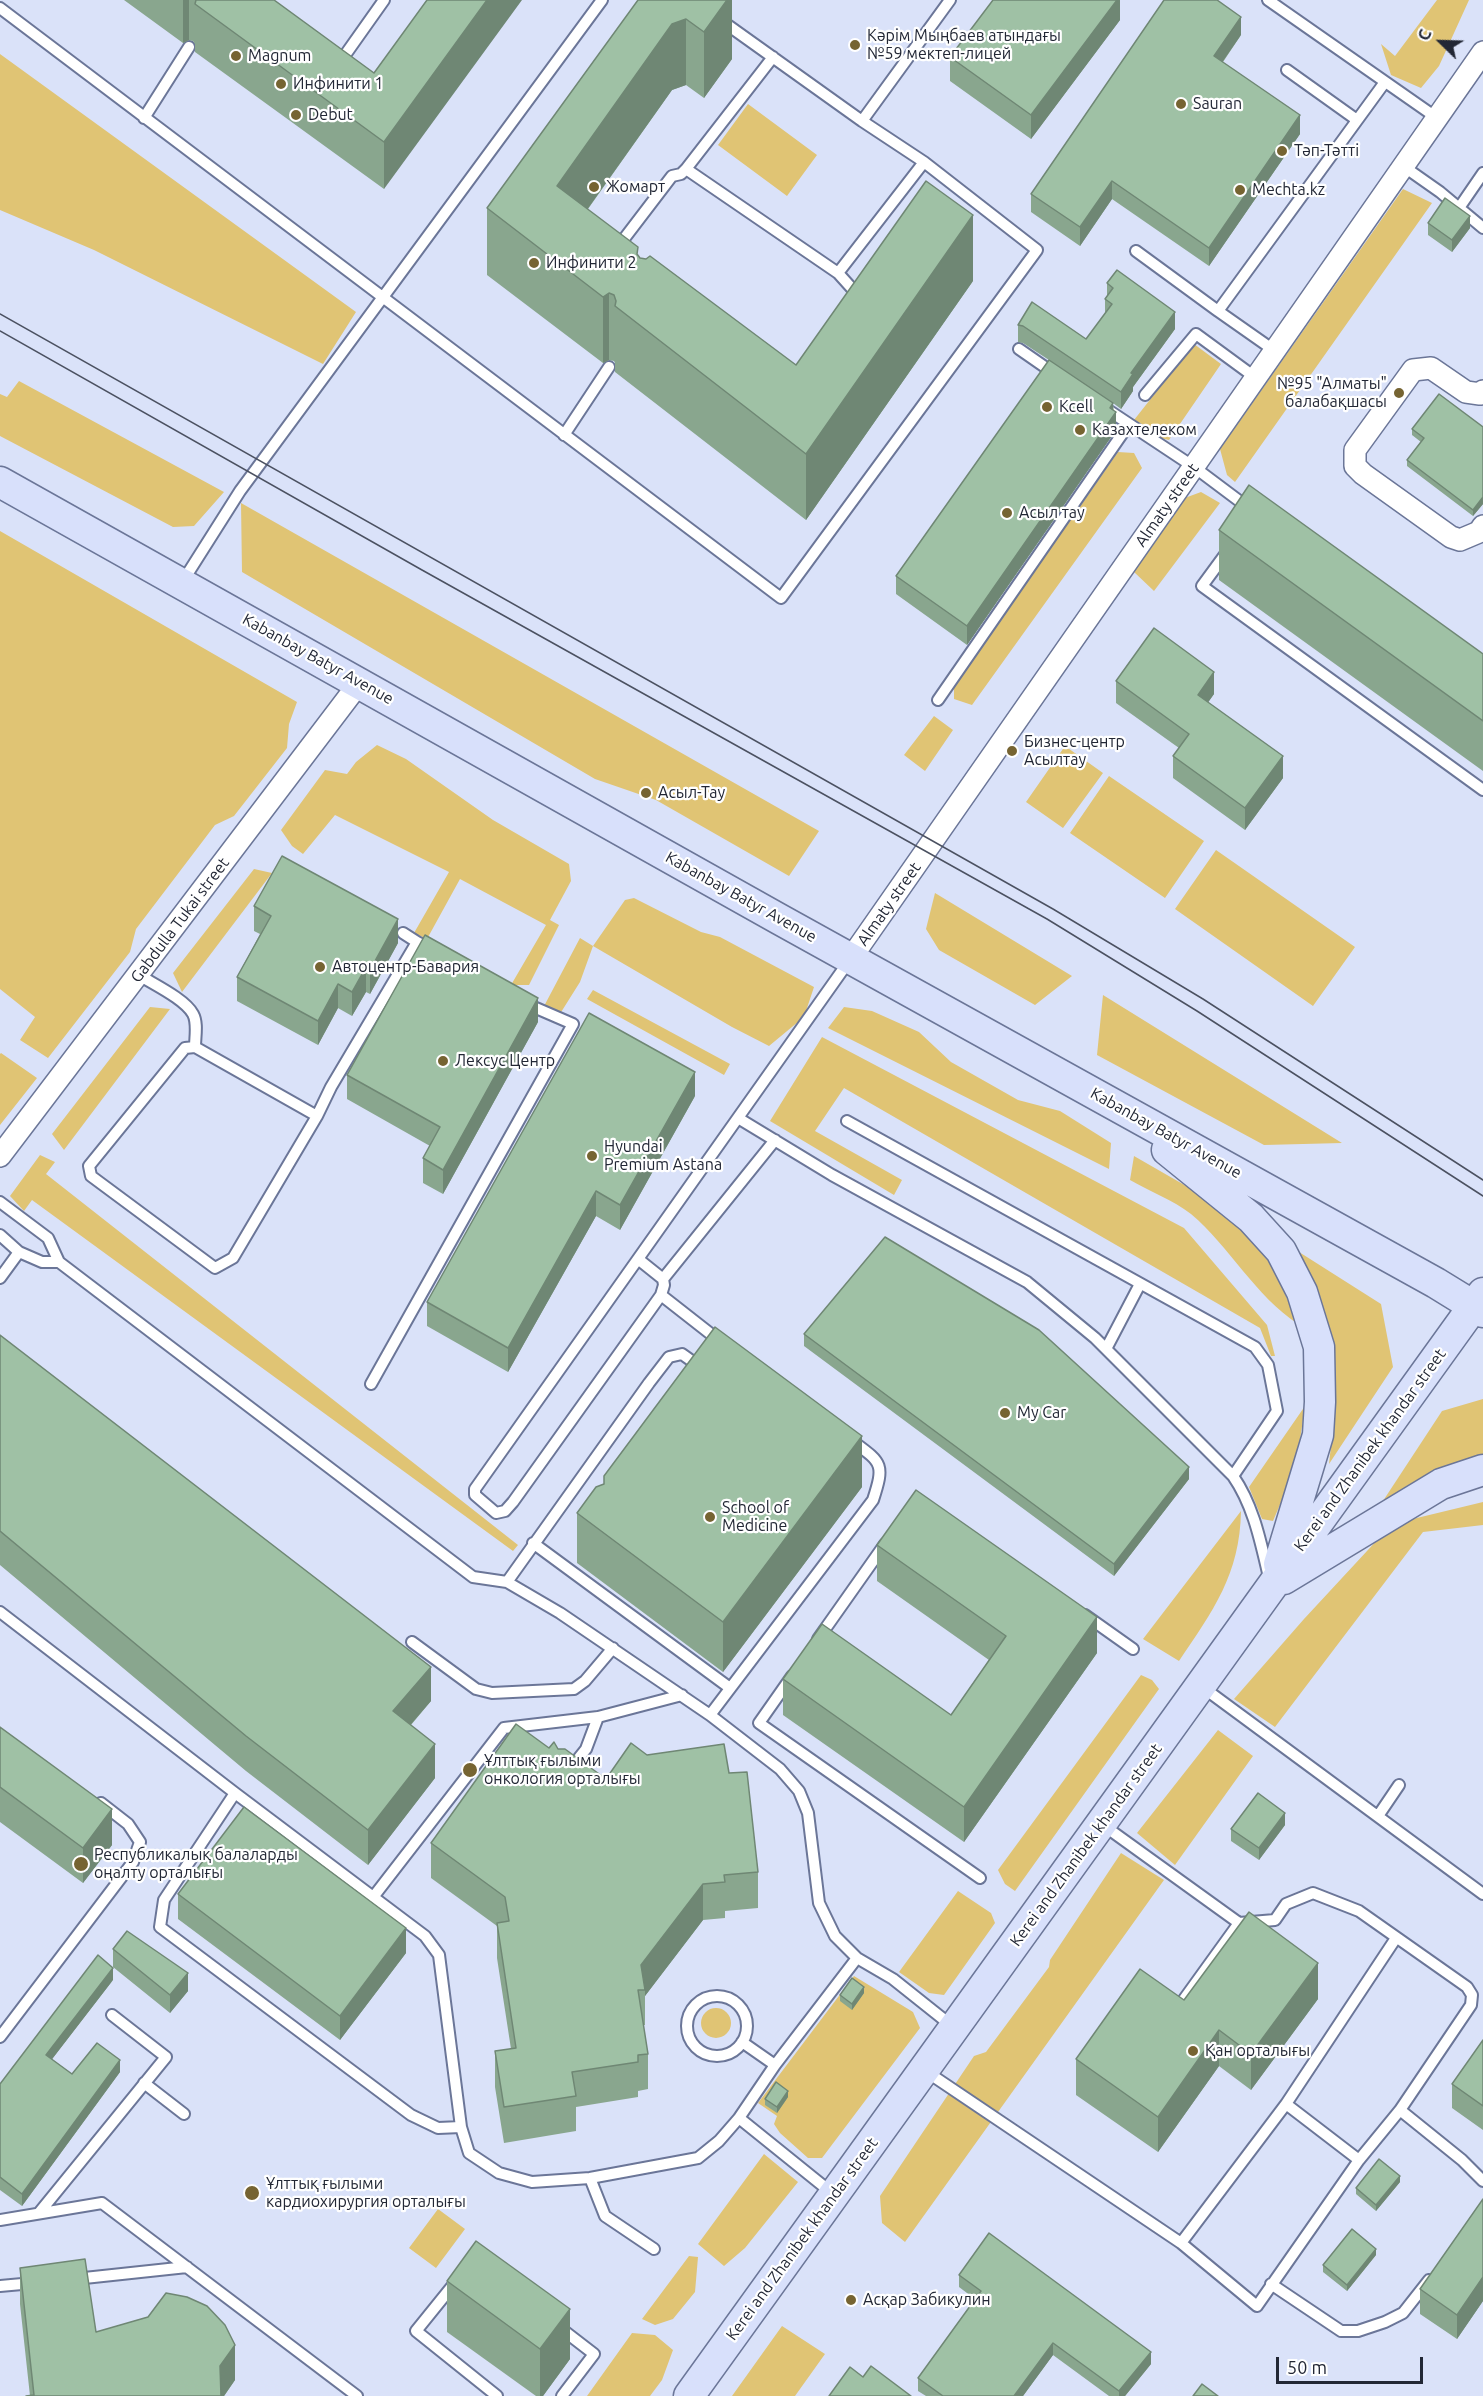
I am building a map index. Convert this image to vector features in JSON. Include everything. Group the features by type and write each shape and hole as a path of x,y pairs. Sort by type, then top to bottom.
{"main road":[{"name":"Kabanbay Batyr Avenue","path":"0,482 1436,1283 1480,1304"},
{"path":"1101,1096 1251,1218 1281,1251 1302,1292 1319,1347 1318,1435 1272,1587"},
{"name":"Kerei and Zhanibek khandar street","path":"689,2396 1200,1686 1480,1304"},
{"path":"1272,1587 1441,1484 1483,1470"}],"street":[{"name":"Almaty street","path":"851,958 1483,52"},
{"path":"1483,391 1480,394 1466,392 1431,368 1413,370 1355,450 1355,466 1451,537 1461,540 1479,532 1483,526"},
{"name":"Gabdulla Tukai street","path":"0,1156 360,682"}],"lane":[{"path":"329,59 338,65 384,0"},
{"path":"182,583 240,491 602,0"},
{"path":"862,121 950,0"},
{"path":"1268,0 1437,118"},
{"path":"0,8 781,598 1037,250 924,162 710,13"},
{"path":"144,118 189,47"},
{"path":"611,262 613,252 672,176 681,174 686,169 773,57"},
{"path":"1287,70 1357,120"},
{"path":"1218,311 1385,82"},
{"path":"838,273 924,162"},
{"path":"1403,166 1483,228"},
{"path":"686,169 838,273 856,293 849,302"},
{"path":"1459,208 1483,173"},
{"path":"1136,251 1275,351"},
{"path":"1145,395 1196,334 1256,378"},
{"path":"1019,349 1065,380"},
{"path":"564,435 609,367"},
{"path":"1092,399 1194,467 1256,518"},
{"path":"938,700 1129,424"},
{"path":"1235,540 1202,586 1483,790"},
{"path":"403,933 434,951"},
{"path":"317,1116 195,1047 185,1048 89,1166 91,1176 215,1268 233,1258 317,1116 330,1087 417,942"},
{"path":"775,1140 663,1279 661,1295 513,1502 504,1511 496,1513 475,1495 475,1489 851,958"},
{"path":"139,975 177,999 194,1014 195,1047"},
{"path":"371,1384 573,1024 529,1005"},
{"path":"738,1118 832,1174 1027,1282 1106,1349 1233,1476 1245,1493 1255,1519 1272,1587"},
{"path":"847,1121 1254,1347 1268,1365 1277,1412 1233,1476"},
{"path":"0,1202 48,1238 59,1262 473,1577 507,1582 560,1613 682,1695 780,1769 799,1791 808,1814 819,1903 835,1936 857,1958 893,1979 955,2028"},
{"path":"0,1234 19,1252 42,1262 59,1262"},
{"path":"0,1278 19,1252"},
{"path":"638,1260 663,1279"},
{"path":"1106,1349 1140,1284"},
{"path":"661,1295 710,1345 728,1347"},
{"path":"507,1582 669,1357 682,1354 696,1364 698,1382 710,1345"},
{"path":"710,1715 873,1500 882,1475 878,1464 846,1436"},
{"path":"814,1644 890,1537"},
{"path":"533,1543 730,1688"},
{"path":"1071,1606 1133,1649"},
{"path":"0,1612 425,1936 438,1955 461,2127 469,2153 499,2173 532,2182 590,2178 698,2158 719,2141 739,2118 775,2065 857,1958"},
{"path":"412,1642 476,1689 492,1693 574,1689 585,1681 613,1648"},
{"path":"800,1664 759,1723 980,1878"},
{"path":"1200,1686 1483,1894"},
{"path":"374,1896 504,1728 598,1717 682,1695"},
{"path":"562,1778 586,1749 598,1717"},
{"path":"1378,1816 1399,1785"},
{"path":"235,1793 164,1900 160,1928 411,2115 438,2128 461,2127"},
{"path":"0,2037 133,1862 140,1842 128,1824 92,1796"},
{"path":"924,2070 1181,2243 1257,2306 1359,2160 1400,2110 1471,2005 1472,1995 1467,1987 1359,1911 1313,1893 1286,1904 1275,1920 1239,1923 1101,1824"},
{"path":"1174,2014 1239,1923"},
{"path":"1181,2243 1286,2104 1396,1938"},
{"path":"714,1996 734,2001 742,2008 746,2018 747,2028 742,2042 730,2053 722,2056 704,2053 690,2040 687,2031 690,2012 704,1999 714,1996"},
{"path":"39,2213 166,2057 112,2015"},
{"path":"742,2042 775,2065"},
{"path":"144,2083 184,2114"},
{"path":"1286,2104 1359,2160"},
{"path":"1400,2110 1462,2160 1483,2181"},
{"path":"739,2118 834,2195"},
{"path":"590,2178 604,2216 654,2249"},
{"path":"0,2220 102,2203 357,2396"},
{"path":"58,2280 187,2267"},
{"path":"1271,2284 1341,2331 1358,2331 1403,2313 1437,2268"},
{"path":"461,2275 416,2331 497,2396"},
{"path":"0,2286 47,2282"},
{"path":"551,2320 594,2354 562,2396"}],"shaded area":[{"path":"1437,0 1469,0 1439,66 1421,88 1391,75 1381,44 1395,56"},
{"path":"0,54 356,312 323,364 94,250 0,210"},
{"path":"748,104 817,155 787,196 718,145"},
{"path":"1403,189 1432,203 1235,482 1227,475 1220,449"},
{"path":"1194,344 1221,364 1169,440 1160,438 1134,420"},
{"path":"19,381 224,492 194,526 173,527 0,436 0,394 7,397"},
{"path":"1118,452 1134,453 1142,468 972,705 954,699 954,686"},
{"path":"1201,492 1220,503 1154,591 1134,572 1182,499"},
{"path":"241,503 819,831 789,876 656,800 595,779 242,572"},
{"path":"0,531 297,702 289,724 287,748 234,816 215,825 136,929 130,952 48,1058 20,1040 35,1017 0,989"},
{"path":"934,716 953,730 925,771 904,755"},
{"path":"377,745 406,759 493,820 569,864 571,881 550,920 559,925 529,985 511,985 546,925 460,879 427,939 414,933 449,872 335,815 303,854 292,846 281,830 325,770 347,774 356,762"},
{"path":"1065,746 1103,773 1063,828 1026,802"},
{"path":"1109,776 1204,841 1165,898 1070,833"},
{"path":"1216,850 1355,947 1313,1006 1175,909"},
{"path":"254,869 272,873 182,992 173,973"},
{"path":"935,893 1072,976 1035,1005 939,950 926,929"},
{"path":"634,898 701,932 720,937 814,987 804,1017 769,1046 593,946 625,900"},
{"path":"580,938 593,946 580,982 558,1017 542,1010"},
{"path":"593,990 730,1064 724,1075 587,999"},
{"path":"1103,995 1342,1143 1264,1145 1097,1055"},
{"path":"150,1007 170,1009 64,1150 52,1134"},
{"path":"844,1007 872,1011 919,1032 951,1062 1018,1100 1060,1111 1111,1143 1109,1169 828,1028"},
{"path":"822,1037 1184,1228 1267,1325 1275,1356 1271,1356 1260,1328 844,1088 815,1131 902,1180 894,1195 770,1121"},
{"path":"0,1054 37,1078 0,1125"},
{"path":"40,1155 55,1162 46,1174 518,1545 513,1551 32,1200 24,1211 10,1196"},
{"path":"1134,1156 1207,1198 1263,1243 1298,1324 1269,1300 1218,1241 1191,1214 1130,1180"},
{"path":"1288,1245 1381,1304 1393,1367 1329,1464 1335,1409 1332,1345"},
{"path":"1483,1399 1483,1456 1441,1470 1379,1507 1442,1411"},
{"path":"1305,1406 1296,1467 1273,1521 1262,1519 1249,1487"},
{"path":"1483,1502 1483,1525 1423,1532 1275,1727 1234,1699 1392,1524"},
{"path":"1241,1511 1236,1554 1230,1573 1213,1608 1179,1661 1143,1639"},
{"path":"1141,1675 1152,1680 1159,1689 1015,1891 1005,1884 998,1870"},
{"path":"1218,1730 1253,1756 1175,1865 1137,1833"},
{"path":"1121,1853 1164,1880 905,2242 882,2223 880,2196 974,2056 986,2052 1049,1967 1050,1960"},
{"path":"958,1891 991,1913 995,1923 944,1995 929,1993 899,1972"},
{"path":"854,1976 913,2012 920,2028 822,2158 808,2158 780,2133 774,2124 777,2116 758,2103"},
{"path":"716,2008 727,2012 731,2023 727,2034 716,2038 705,2034 701,2023 705,2012"},
{"path":"764,2154 798,2182 745,2248 724,2266 698,2244"},
{"path":"438,2209 465,2229 436,2268 409,2248"},
{"path":"689,2256 698,2257 695,2292 673,2319 655,2325 642,2319"},
{"path":"782,2326 825,2354 795,2396 732,2396"},
{"path":"632,2333 655,2335 673,2350 662,2380 650,2396 587,2396"}],"building":[{"path":"196,0 274,0 374,73 427,0 487,0 384,142 195,4"},
{"path":"638,0 727,0 704,32 686,19 672,24 557,186 638,247 637,254 640,258 646,259 650,256 796,365 926,181 973,215 806,454 615,306 614,295 609,293 603,297 487,208"},
{"path":"993,0 1117,0 1031,115 950,57"},
{"name":"Sauran","path":"1164,0 1217,0 1241,17 1214,56 1300,115 1209,248 1112,181 1080,227 1031,194"},
{"path":"1445,198 1470,216 1452,240 1428,223"},
{"path":"1117,270 1175,312 1131,373 1133,374 1121,392 1023,326 1018,325 1032,302 1086,339 1112,304 1105,299 1113,288 1107,283"},
{"name":"Асыл тау","path":"1049,360 1113,403 1110,408 1116,412 967,626 896,576"},
{"path":"1439,394 1483,427 1483,497 1473,510 1407,460 1424,438 1412,429"},
{"path":"1249,485 1483,654 1483,721 1219,530"},
{"path":"1154,628 1214,672 1198,695 1283,756 1245,808 1173,756 1189,734 1116,681"},
{"name":"Автоцентр-Бавария","path":"282,856 398,919 370,970 366,967 352,992 338,984 318,1021 237,977 271,916 254,906"},
{"name":"Лексус Центр","path":"425,935 538,998 443,1170 423,1158 440,1127 347,1075"},
{"name":"Hyundai Premium Astana","path":"589,1013 695,1072 620,1205 596,1191 508,1348 427,1302"},
{"name":"My Car","path":"885,1237 1039,1330 1189,1467 1114,1564 804,1334"},
{"path":"715,1327 862,1436 723,1622 577,1513 596,1487 604,1484 604,1476"},
{"path":"0,1335 431,1667 393,1711 435,1744 368,1830 246,1736 0,1531"},
{"path":"916,1490 1097,1617 964,1807 783,1679 822,1624 951,1715 1006,1636 877,1545"},
{"path":"516,1724 549,1748 554,1742 558,1749 565,1749 606,1779 631,1743 647,1755 724,1744 729,1773 747,1772 758,1872 724,1875 725,1882 703,1884 641,1965 645,1990 638,1990 648,2054 638,2055 638,2062 572,2072 576,2096 504,2107 495,2051 516,2048 497,1923 509,1921 505,1897 431,1843"},
{"path":"0,1727 112,1809 83,1848 0,1787"},
{"path":"1258,1793 1285,1813 1259,1848 1231,1829"},
{"path":"244,1807 406,1928 340,2016 178,1894"},
{"name":"Қан орталығы","path":"1249,1912 1318,1963 1251,2054 1219,2030 1158,2117 1076,2059 1140,1969 1184,2000"},
{"path":"127,1931 188,1973 170,1995 113,1949"},
{"path":"98,1955 113,1968 46,2055 72,2074 97,2043 120,2060 22,2194 0,2177 0,2084"},
{"path":"852,1978 864,1987 852,2004 840,1995"},
{"path":"1483,2040 1483,2106 1452,2084"},
{"path":"776,2082 788,2091 777,2107 765,2099"},
{"path":"1379,2159 1400,2176 1376,2205 1356,2188"},
{"path":"1483,2199 1483,2277 1457,2315 1420,2289"},
{"path":"1352,2229 1376,2249 1347,2285 1323,2265"},
{"path":"989,2233 1151,2352 1119,2391 1053,2343 1014,2396 943,2396 918,2378 981,2291 959,2275"},
{"path":"476,2241 570,2309 540,2349 447,2281"},
{"path":"85,2259 96,2332 148,2317 166,2293 187,2297 207,2306 225,2325 235,2345 220,2366 221,2396 26,2396 34,2395 20,2268"},
{"path":"871,2366 911,2396 829,2396 850,2367 863,2377"},
{"path":"1202,2384 1218,2396 1193,2396"}],"tram line":[{"path":"0,314 1053,909 1203,999 1483,1180"},
{"path":"0,331 1047,919 1197,1011 1483,1196"}],"place":[{"name":"Кәрім Мыңбаев атындағы №59 мектеп-лицей","path":"855,45"},
{"name":"Magnum","path":"236,56"},
{"name":"Инфинити 1","path":"281,84"},
{"name":"Sauran","path":"1181,104"},
{"name":"Debut","path":"296,115"},
{"name":"Тәп-Тәтті","path":"1282,151"},
{"name":"Жомарт","path":"594,187"},
{"name":"Mechta.kz","path":"1240,190"},
{"name":"Инфинити 2","path":"534,263"},
{"name":"№95 \"Алматы\" балабақшасы","path":"1399,393"},
{"name":"Kcell","path":"1047,407"},
{"name":"Казахтелеком","path":"1080,430"},
{"name":"Асыл тау","path":"1007,513"},
{"name":"Бизнес-центр Асылтау","path":"1012,751"},
{"name":"Асыл-Тау","path":"646,793"},
{"name":"Автоцентр-Бавария","path":"320,967"},
{"name":"Лексус Центр","path":"443,1061"},
{"name":"Hyundai Premium Astana","path":"592,1156"},
{"name":"My Car","path":"1005,1413"},
{"name":"School of Medicine","path":"710,1517"},
{"name":"Ұлттық ғылыми онкология орталығы","path":"470,1770"},
{"name":"Республикалық балаларды оңалту орталығы","path":"81,1864"},
{"name":"Қан орталығы","path":"1193,2051"},
{"name":"Ұлттық ғылыми кардиохирургия орталығы","path":"252,2193"},
{"name":"Асқар Забикулин","path":"851,2300"}]}
